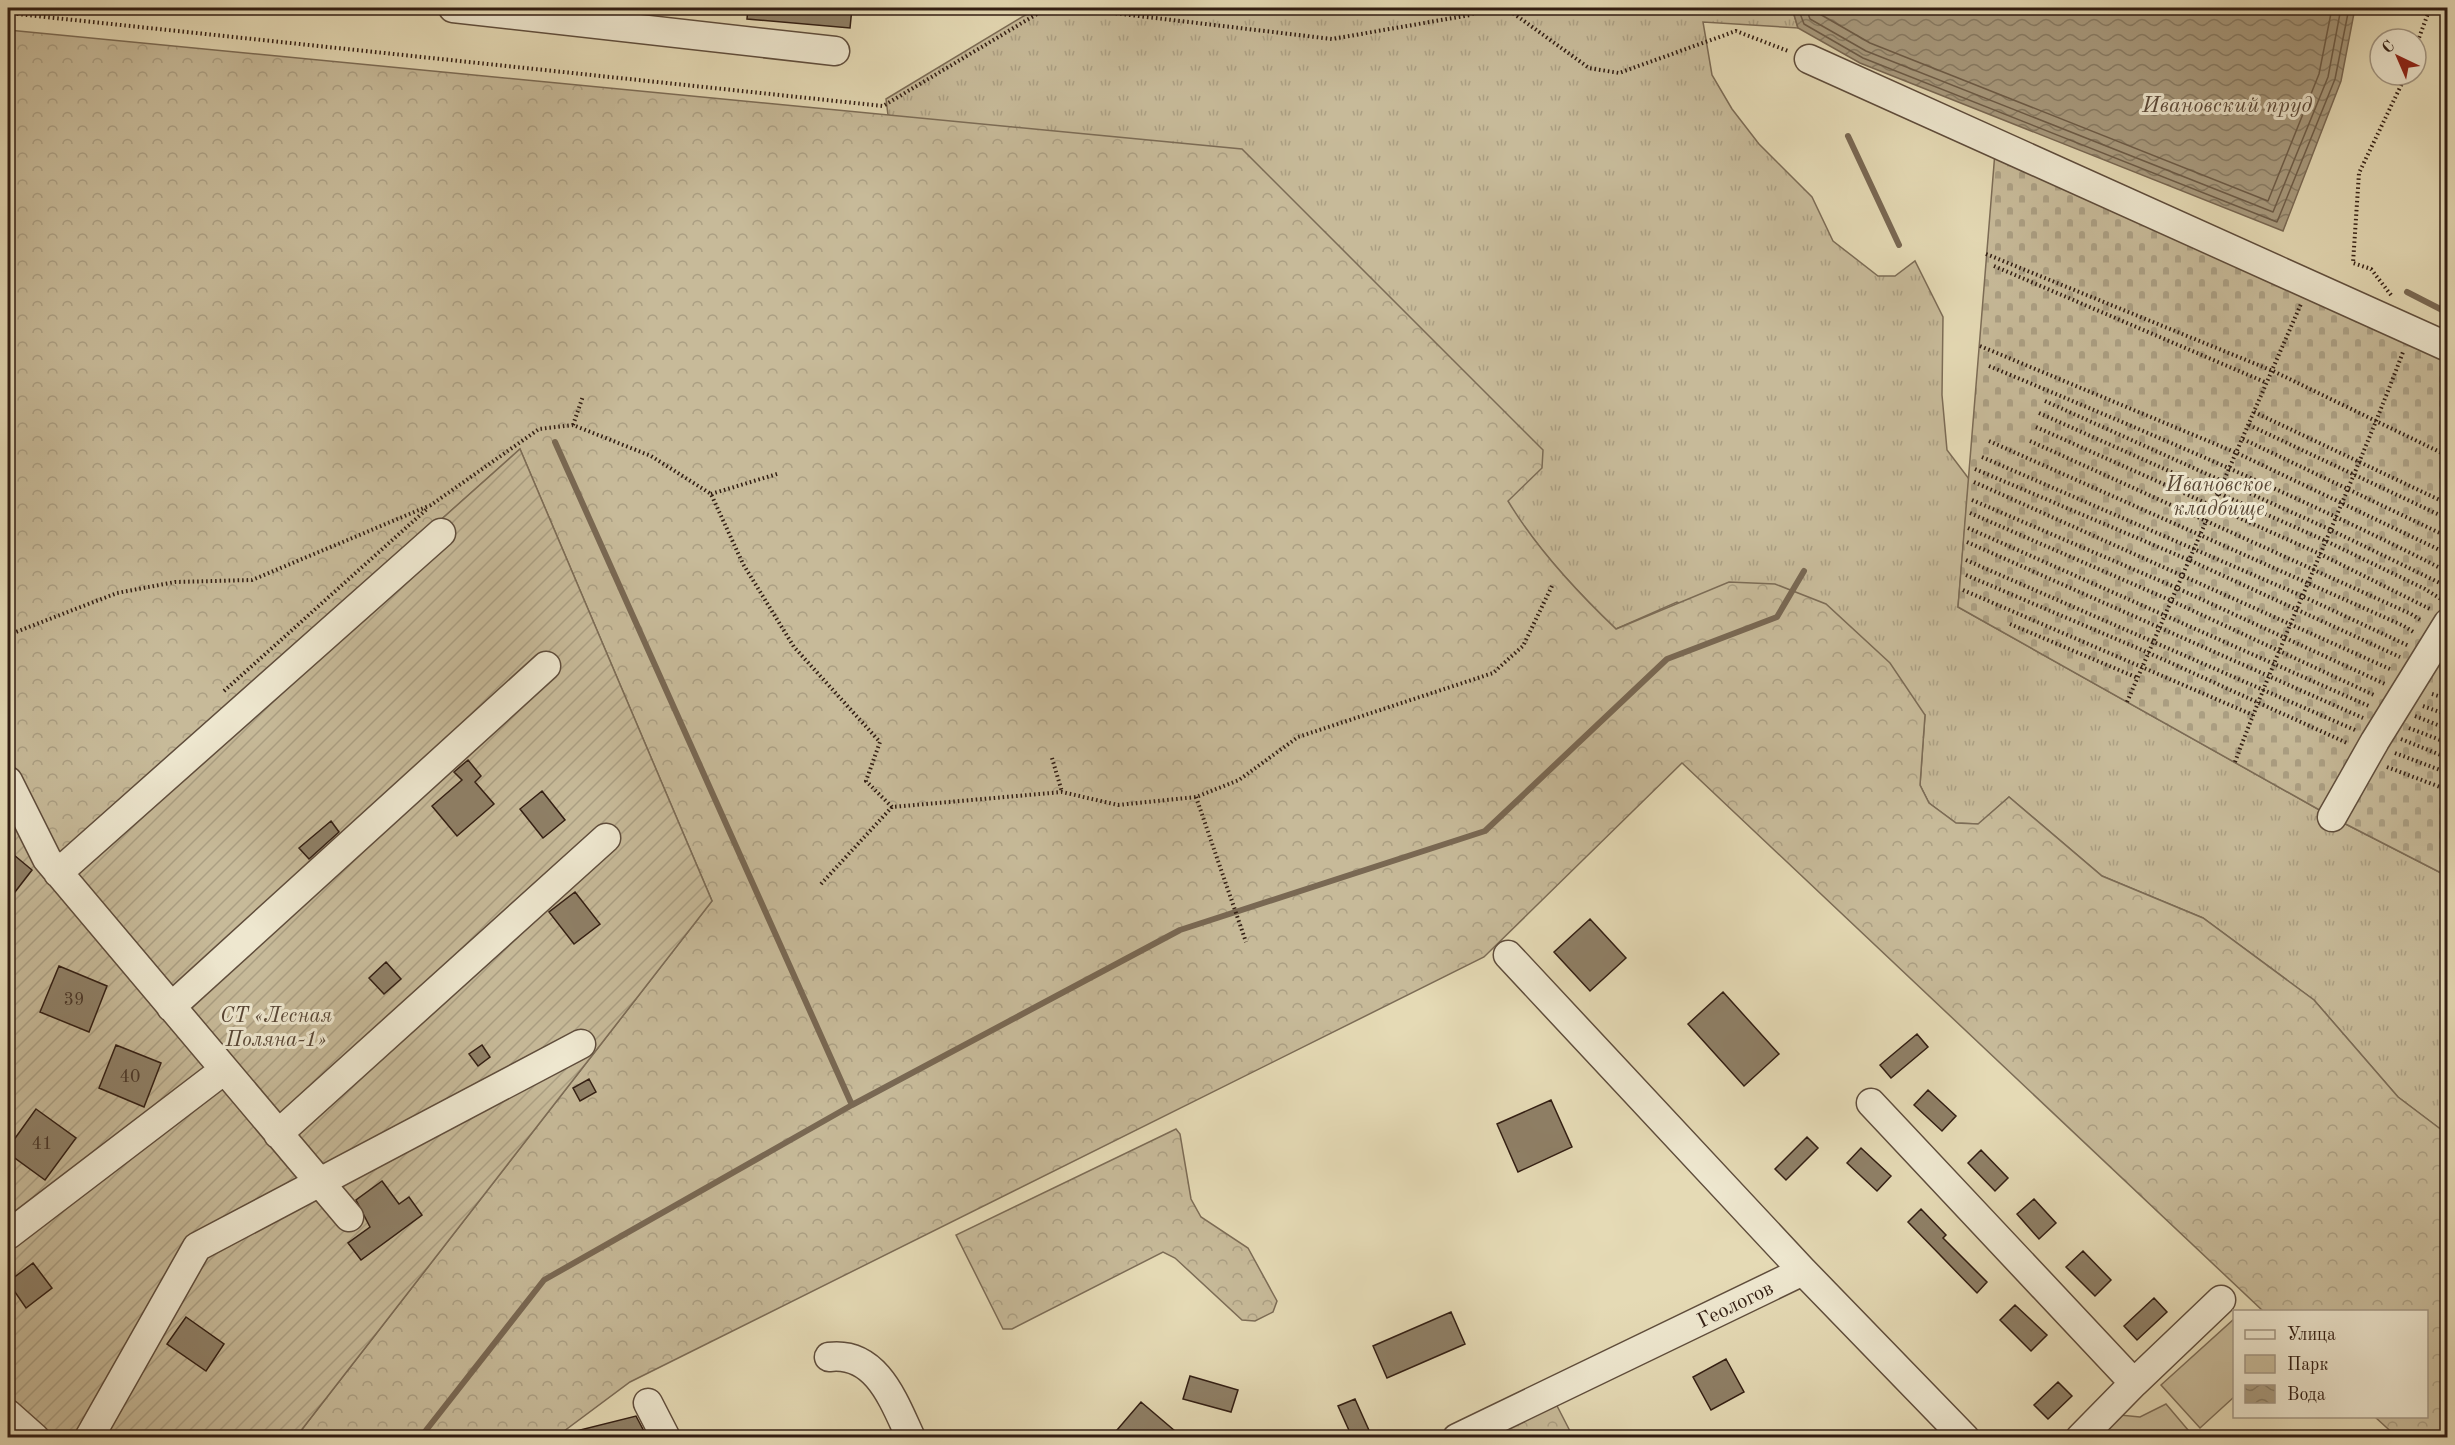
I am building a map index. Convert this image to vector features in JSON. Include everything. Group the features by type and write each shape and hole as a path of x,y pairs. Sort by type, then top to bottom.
{"street":[{"path":"453,8 835,51"},
{"path":"1809,59 2448,347"},
{"path":"58,873 441,532"},
{"path":"171,1007 546,666"},
{"path":"2332,817 2410,682"},
{"path":"8,781 47,859 349,1217"},
{"path":"278,1134 606,838"},
{"path":"1508,955 1803,1271 1965,1437"},
{"path":"89,1437 197,1247 581,1044"},
{"path":"8,1235 224,1070"},
{"path":"1871,1103 2134,1383"},
{"name":"Геологов","path":"1457,1437 1803,1271"},
{"path":"2080,1437 2221,1300"},
{"path":"829,1357 842,1355 878,1374 911,1437"},
{"path":"648,1403 666,1437"},
{"path":"8,1414 35,1437"}],"path":[{"path":"8,13 883,106 1047,8"},
{"path":"1071,8 1332,39 1470,15 1484,8"},
{"path":"1506,8 1589,68 1619,73 1736,31 1809,59"},
{"path":"2423,27 2430,8"},
{"path":"2395,301 2371,269 2353,263 2359,173 2400,87"},
{"path":"1986,254 2273,371 2448,456"},
{"path":"1994,266 2267,383"},
{"path":"2127,702 2302,300"},
{"path":"2235,762 2290,623 2377,422 2406,345"},
{"path":"1980,346 2236,453 2448,554"},
{"path":"1989,366 2337,516 2448,572"},
{"path":"573,425 583,396"},
{"path":"2045,401 2331,530 2448,586"},
{"path":"2254,412 2448,504"},
{"path":"2039,413 2326,541 2425,589 2448,603"},
{"path":"222,693 431,505 539,429 573,425 651,456 711,494 743,564 794,647 880,742 866,781 892,807"},
{"path":"2249,425 2448,519"},
{"path":"2036,427 2320,554 2418,601 2401,757 2448,773"},
{"path":"2243,439 2448,537"},
{"path":"1989,441 2404,626 2414,731 2448,743"},
{"path":"2030,441 2411,614 2408,744 2448,758"},
{"path":"1982,456 2396,639 2420,719 2448,729"},
{"path":"1975,469 2390,651 2410,682 2394,772 2448,790"},
{"path":"711,494 777,474"},
{"path":"1974,482 2382,664 2410,682"},
{"path":"1972,500 2285,636 2410,682 2448,699"},
{"path":"8,634 117,593 174,582 252,579 431,505"},
{"path":"1970,513 2172,600 2279,650 2410,682"},
{"path":"1968,528 2274,663 2410,682"},
{"path":"1967,542 2269,675 2410,682"},
{"path":"1966,560 2347,725 2410,682"},
{"path":"1966,575 2258,702 2410,682"},
{"path":"821,884 892,807 1062,792 1118,805 1196,797 1239,780 1298,737 1493,673 1523,646 1552,586"},
{"path":"1963,590 2253,715"},
{"path":"2010,624 2138,678"},
{"path":"1052,758 1062,792"},
{"path":"1196,797 1246,942"}],"green space":[{"path":"1037,8 1106,8 1150,13 1152,8 1792,8 1798,28 1703,22 1712,75 1732,109 1759,144 1812,197 1833,241 1878,276 1895,276 1915,261 1943,317 1942,395 1947,450 1969,479 1958,607 2332,817 2447,876 2447,1134 2398,1097 2314,1000 2203,918 2102,876 2009,797 1979,824 1956,823 1929,803 1920,785 1925,715 1677,602 1616,629 1557,568 1507,501 1541,468 888,115 886,99"},
{"path":"8,30 1242,149 1543,450 1542,468 1508,501 1531,536 1558,568 1616,629 1729,582 1775,584 1826,604 1890,663 1925,715 1920,785 1929,803 1956,823 1978,824 2009,797 2102,876 2203,918 2314,1000 2398,1097 2447,1134 2447,1437 2397,1437 2376,1418 2428,1418 2428,1310 2262,1310 1682,763 1484,957 630,1382 556,1437 296,1437 712,901 520,449 60,861 8,757"},
{"name":"Ивановское кладбище","path":"1995,152 2447,353 2447,876 2332,817 1958,607"},
{"name":"СТ «Лесная Поляна-1»","path":"520,449 712,901 296,1437 8,1437 8,757 60,860"},
{"path":"1176,1129 1180,1134 1191,1199 1201,1217 1248,1248 1277,1301 1273,1312 1255,1321 1242,1320 1175,1258 1163,1252 1012,1329 1003,1329 956,1235"},
{"path":"2233,1320 2233,1398 2200,1428 2161,1385"},
{"path":"1553,1398 1573,1437 1486,1438"},
{"path":"2166,1404 2194,1437 2091,1438 2120,1415 2140,1417"}],"water":[{"name":"Ивановский пруд","path":"1792,8 2355,8 2341,81 2283,231 1860,63 1798,28"}],"building":[{"path":"748,8 852,8 850,28 747,19"},
{"path":"468,760 481,776 475,782 494,804 457,836 432,806 462,780 454,772"},
{"path":"542,791 565,820 543,838 520,809"},
{"path":"331,821 339,832 309,859 299,848"},
{"path":"8,850 32,870 8,901"},
{"path":"575,892 600,924 574,944 549,912"},
{"path":"1590,919 1626,958 1590,991 1554,952"},
{"path":"386,962 401,979 384,994 369,978"},
{"path":"59,966 107,986 89,1032 40,1012"},
{"path":"1723,992 1779,1054 1744,1086 1688,1024"},
{"path":"1917,1034 1928,1047 1891,1078 1880,1065"},
{"path":"116,1045 161,1063 144,1107 99,1088"},
{"path":"482,1045 490,1057 478,1066 469,1054"},
{"path":"589,1079 596,1092 580,1101 573,1088"},
{"path":"1928,1090 1956,1116 1942,1131 1914,1105"},
{"path":"1551,1100 1572,1147 1518,1172 1497,1124"},
{"path":"36,1109 76,1138 45,1180 8,1153 8,1148"},
{"path":"1807,1137 1818,1148 1786,1180 1775,1169"},
{"path":"1861,1148 1891,1176 1877,1191 1847,1163"},
{"path":"1981,1150 2008,1178 1995,1191 1968,1163"},
{"path":"382,1181 399,1204 409,1197 422,1215 361,1260 348,1243 370,1227 356,1200"},
{"path":"2034,1199 2056,1223 2039,1239 2017,1214"},
{"path":"1921,1209 1946,1235 1943,1238 1987,1282 1977,1293 1908,1222"},
{"path":"2083,1251 2111,1280 2095,1296 2066,1267"},
{"path":"33,1263 52,1288 26,1308 8,1282"},
{"path":"2154,1298 2167,1312 2137,1340 2124,1326"},
{"path":"2015,1305 2047,1335 2031,1351 2000,1320"},
{"path":"1451,1312 1465,1344 1387,1378 1373,1346"},
{"path":"186,1317 224,1344 206,1371 167,1344"},
{"path":"1726,1359 1744,1392 1711,1410 1693,1377"},
{"path":"1190,1376 1238,1390 1231,1412 1183,1399"},
{"path":"2058,1382 2072,1396 2048,1419 2034,1405"},
{"path":"1355,1399 1372,1437 1352,1437 1338,1406"},
{"path":"1141,1402 1182,1437 1111,1437"},
{"path":"636,1416 647,1437 573,1437 572,1432"}],"waterway":[{"path":"1848,136 1899,245"},
{"path":"2407,292 2448,313"},
{"path":"555,442 852,1105"},
{"path":"420,1438 544,1280 852,1105 1180,930 1485,831 1667,659 1777,617 1804,571"}]}
